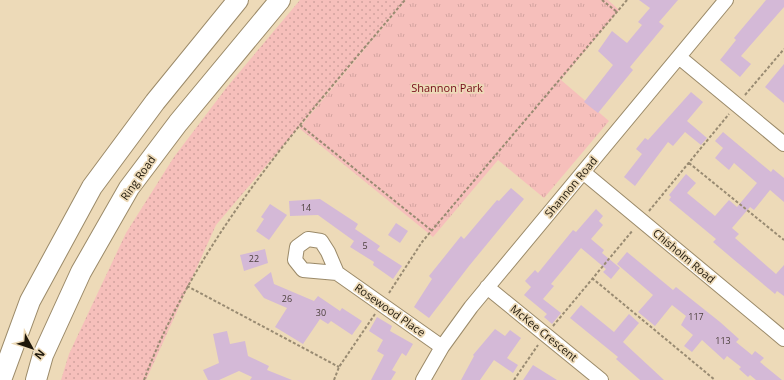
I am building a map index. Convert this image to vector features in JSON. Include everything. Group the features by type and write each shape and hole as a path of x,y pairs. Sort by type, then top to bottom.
{"highway":[{"path":"0,380 30,301 92,187 155,102 238,0"},
{"name":"Ring Road","path":"36,380 43,355 81,272 129,188 178,124 280,0"}],"street":[{"name":"Shannon Road","path":"423,380 442,347 487,288 725,0"},
{"path":"679,57 784,144"},
{"name":"Chisholm Road","path":"583,172 784,339"},
{"name":"Rosewood Place","path":"337,273 442,347"},
{"name":"McKee Crescent","path":"487,288 601,380"}],"path":[{"path":"144,380 154,354 187,286 272,158 405,0"},
{"path":"602,0 617,12"},
{"path":"334,380 339,368 431,230 627,0"},
{"path":"300,125 431,230"},
{"path":"689,163 784,240"},
{"path":"592,278 715,380"},
{"path":"187,286 339,368"}],"green space":[{"path":"300,0 406,0 216,225 146,380 61,380 69,354 126,233 174,157 227,87"},
{"name":"Shannon Park","path":"406,0 608,0 619,10 561,80 609,121 544,198 498,160 433,237 299,128"}],"building":[{"path":"639,0 678,0 659,22 664,26 630,67 633,70 598,113 584,102 613,65 598,51 612,31 627,43 642,25 638,22 650,8"},
{"path":"766,0 784,0 784,7 741,56 751,64 740,77 720,60 736,40 734,38"},
{"path":"784,64 784,103 765,87"},
{"path":"691,92 703,102 687,121 707,138 701,145 685,132 673,146 668,142 635,186 624,177 642,154 636,149 645,138 648,140"},
{"path":"723,132 771,172 773,169 784,178 784,202 770,190 754,210 750,207 732,228 739,234 735,238 776,274 784,265 784,296 777,291 775,294 733,259 713,242 716,239 669,200 671,197 669,195 686,174 696,183 687,193 715,216 729,200 737,207 757,183 734,163 729,170 715,158 723,148 715,141"},
{"path":"511,188 524,199 429,318 414,307 432,279 429,276 461,236 464,239 497,200 499,201"},
{"path":"320,199 358,224 355,229 380,246 377,250 402,266 393,279 373,265 374,262 350,247 354,241 318,215 290,216 289,201"},
{"path":"270,204 287,215 269,240 256,231 264,219 261,217"},
{"path":"596,209 603,216 599,221 603,225 591,239 604,250 602,253 620,268 611,279 603,272 606,269 581,248 551,284 554,286 543,299 561,313 552,324 544,317 547,314 524,295 531,287 525,281 535,270 538,273 573,230 576,232"},
{"path":"396,223 408,231 400,243 388,235"},
{"path":"265,249 268,263 244,271 240,255"},
{"path":"627,252 673,290 676,287 720,322 739,339 736,342 752,355 755,351 764,358 760,362 782,380 756,380 750,375 748,377 739,369 741,367 727,356 724,360 702,340 692,352 684,346 693,335 681,325 686,316 672,305 655,326 638,312 653,295 617,264"},
{"path":"271,272 274,284 314,301 318,296 340,311 342,308 362,321 352,335 331,321 328,324 320,319 303,344 275,327 287,308 264,298 254,285"},
{"path":"581,305 614,332 629,314 639,323 623,342 664,380 640,380 616,359 618,357 570,318"},
{"path":"377,317 392,326 390,331 413,344 406,356 402,353 392,370 396,372 391,380 371,380 384,355 377,351 383,340 369,331"},
{"path":"495,329 505,336 510,330 521,338 507,358 518,365 513,373 494,360 480,380 461,380 474,356 473,355"},
{"path":"227,331 230,344 245,341 248,356 269,366 267,370 292,380 250,380 252,377 239,371 219,380 208,380 203,370 219,363 213,334"},
{"path":"533,365 557,380 523,380"}]}
